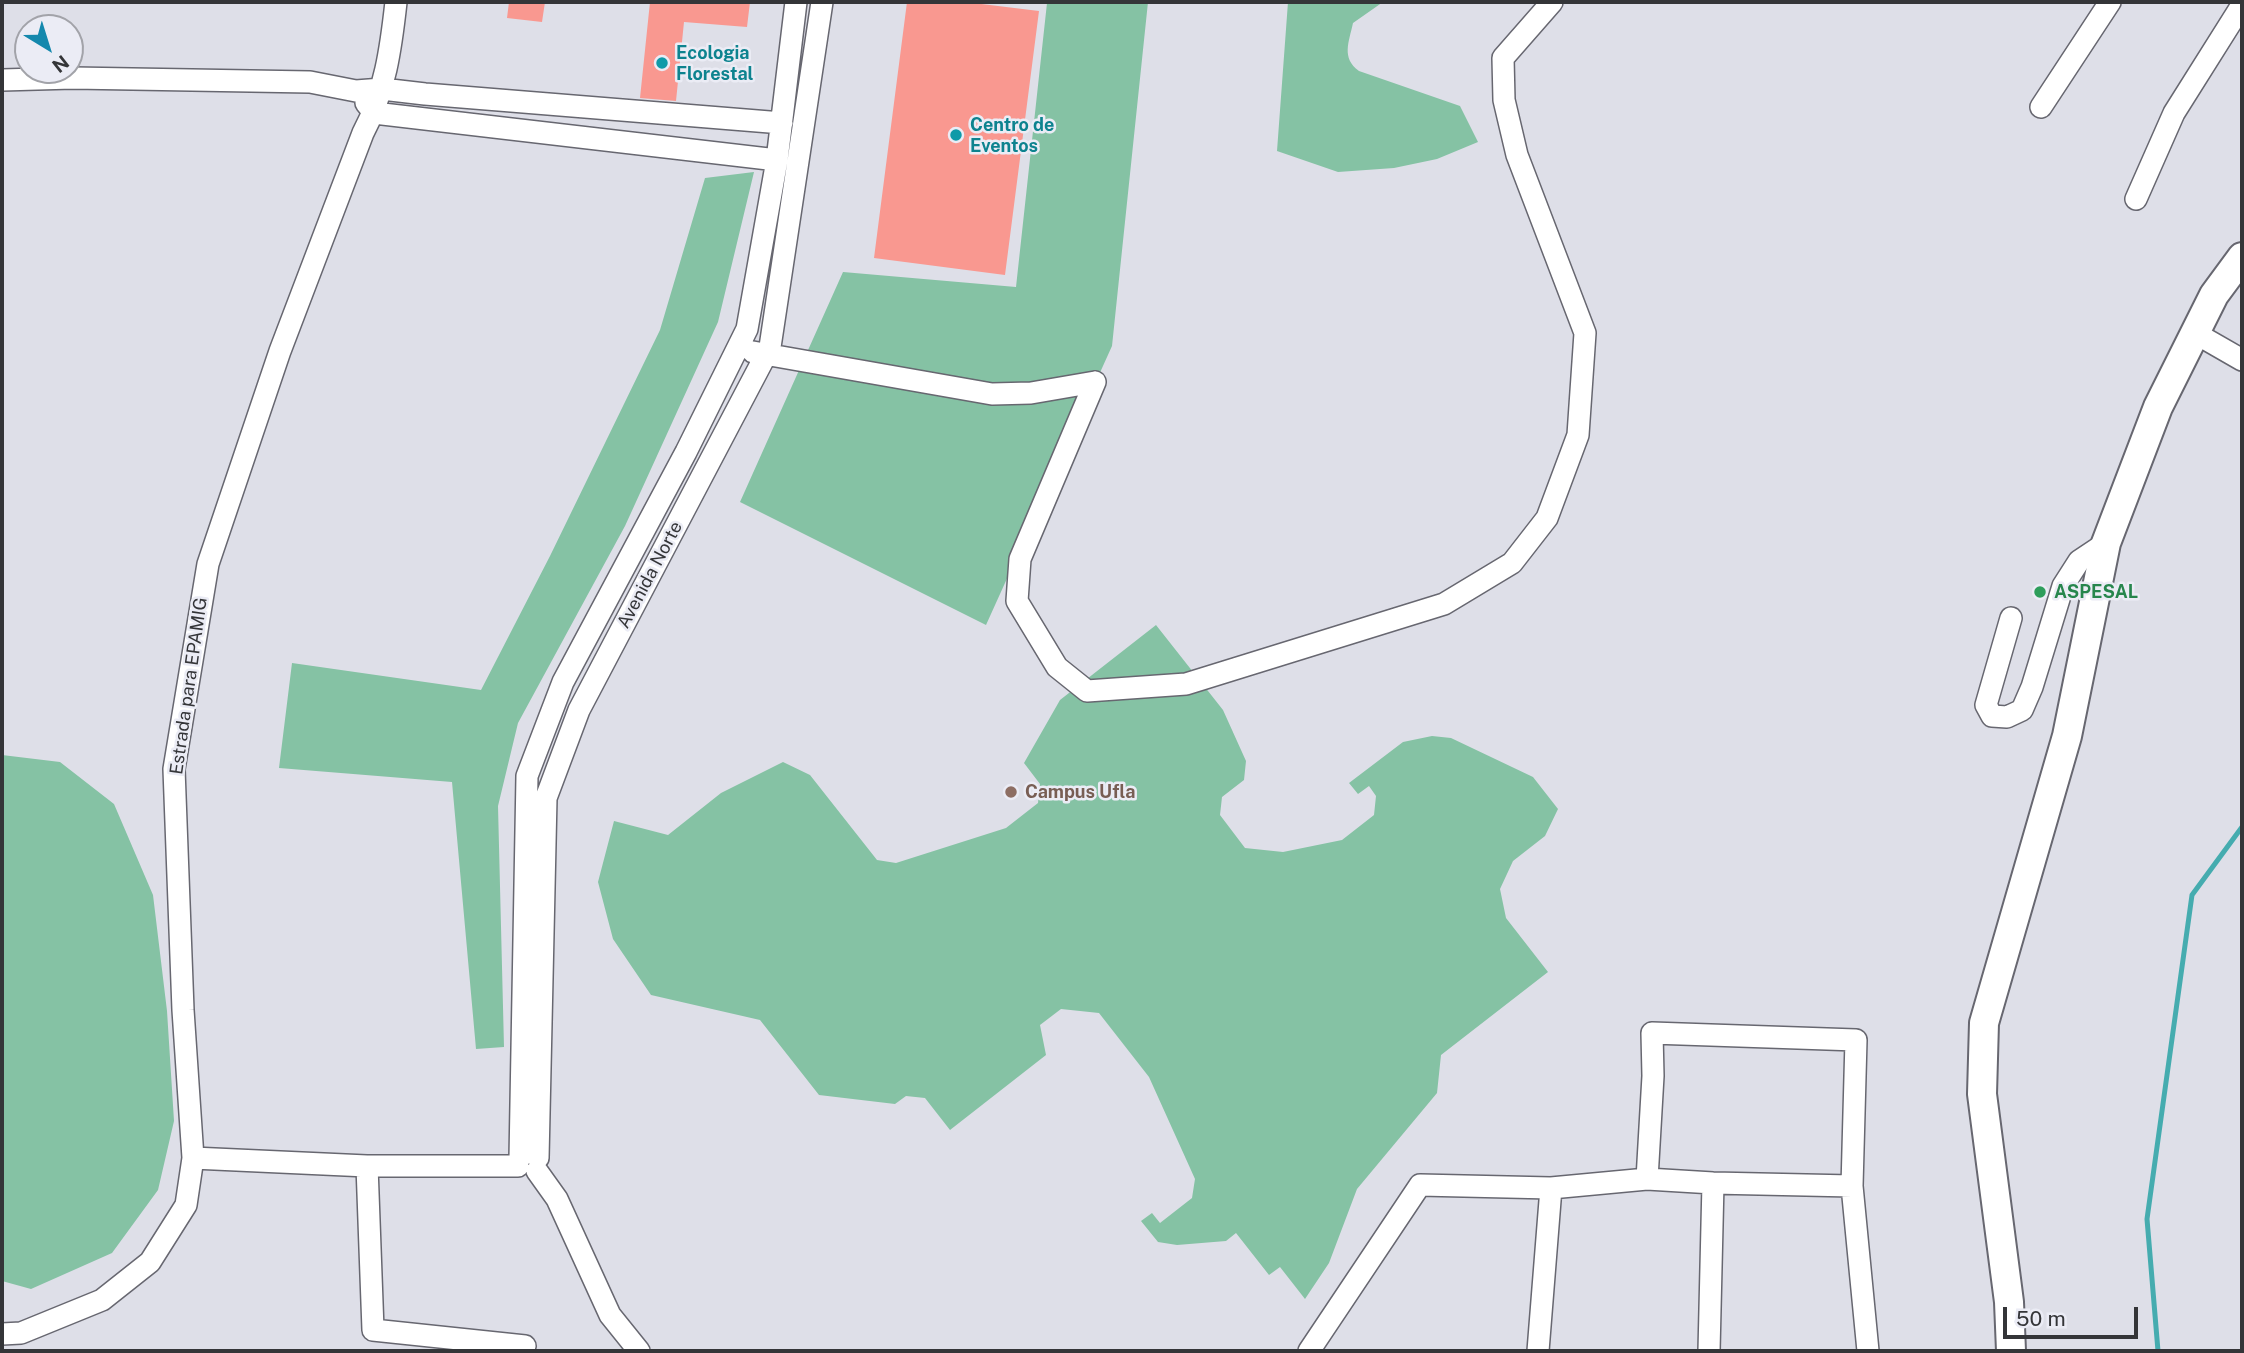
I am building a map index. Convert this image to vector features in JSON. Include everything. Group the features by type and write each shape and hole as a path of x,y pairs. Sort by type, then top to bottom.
{"main road":[{"path":"2011,1351 2009,1302 1982,1094 1984,1023 2067,736 2106,543 2158,407 2214,295 2242,257"}],"street":[{"name":"Estrada para EPAMIG","path":"2,1334 21,1333 102,1300 150,1262 186,1205 193,1158 183,1010 174,769 208,564 279,351 382,89 391,47 396,2"},
{"name":"Avenida Norte","path":"528,1163 527,776 563,682 686,452 747,329 777,160 796,2"},
{"name":"Avenida Norte","path":"528,1163 546,798 579,710 770,347 822,2"},
{"path":"737,349 992,394 1031,393 1095,382 1020,559 1017,601 1057,667 1087,691 1186,684 1444,604 1512,563 1547,518 1578,435 1584,333 1517,155 1504,100 1503,58 1552,2"},
{"path":"2041,107 2110,2"},
{"path":"2136,199 2174,113 2242,5"},
{"path":"2,79 310,82 356,91 382,89 782,123"},
{"path":"356,91 373,113 777,160"},
{"path":"591,137 593,108"},
{"path":"2195,332 2242,359"},
{"path":"2011,618 1986,705 1992,716 2007,717 2022,710 2032,687 2063,586 2079,561 2106,543"},
{"path":"1647,1179 1653,1076 1652,1033 1856,1040 1852,1186 1868,1351"},
{"path":"193,1158 368,1166 528,1163 557,1199 610,1315 639,1351"},
{"path":"368,1166 373,1330 525,1346"},
{"path":"1309,1351 1420,1185 1551,1188 1647,1179 1713,1184 1852,1186"},
{"path":"1709,1351 1713,1184"},
{"path":"1538,1351 1551,1188"}],"green space":[{"path":"1042,2 1148,2 1112,346 986,625 740,502 843,272 1016,287 1047,3"},
{"path":"1288,2 1383,2 1353,23 1348,55 1353,66 1359,71 1460,106 1478,142 1437,159 1394,168 1338,172 1277,151"},
{"path":"754,172 718,322 625,526 518,723 498,806 504,1047 476,1049 452,782 279,768 292,663 481,690 550,556 660,330 705,178"},
{"path":"1156,625 1223,710 1246,761 1244,780 1222,797 1220,815 1245,848 1283,852 1342,840 1374,815 1376,796 1369,786 1358,794 1349,783 1403,742 1432,736 1451,738 1533,777 1558,809 1545,836 1513,861 1500,889 1506,918 1548,972 1441,1055 1437,1093 1357,1189 1329,1263 1305,1299 1280,1267 1269,1275 1236,1233 1226,1241 1177,1245 1158,1242 1141,1221 1152,1213 1160,1223 1192,1198 1195,1179 1149,1077 1099,1013 1061,1009 1040,1025 1046,1055 950,1130 925,1098 906,1096 895,1104 819,1095 760,1020 651,995 613,939 598,882 614,821 668,835 721,793 783,762 810,775 877,860 896,863 1006,828 1038,803 1040,784 1024,763 1060,700"},
{"path":"2,755 60,762 114,804 153,895 167,1011 174,1121 158,1190 112,1253 31,1289 2,1281"}],"building":[{"path":"509,2 545,2 542,22 507,18"},
{"name":"Ecologia Florestal","path":"650,2 750,2 747,27 684,22 676,101 640,98"},
{"name":"Centro de Eventos","path":"907,2 965,2 1039,11 1005,275 874,258"}],"waterway":[{"path":"2158,1351 2147,1219 2192,895 2242,827"}],"place":[{"name":"Ecologia Florestal","path":"662,63"},
{"name":"Centro de Eventos","path":"956,135"},
{"name":"ASPESAL","path":"2040,592"},
{"name":"Campus Ufla","path":"1011,792"}]}
